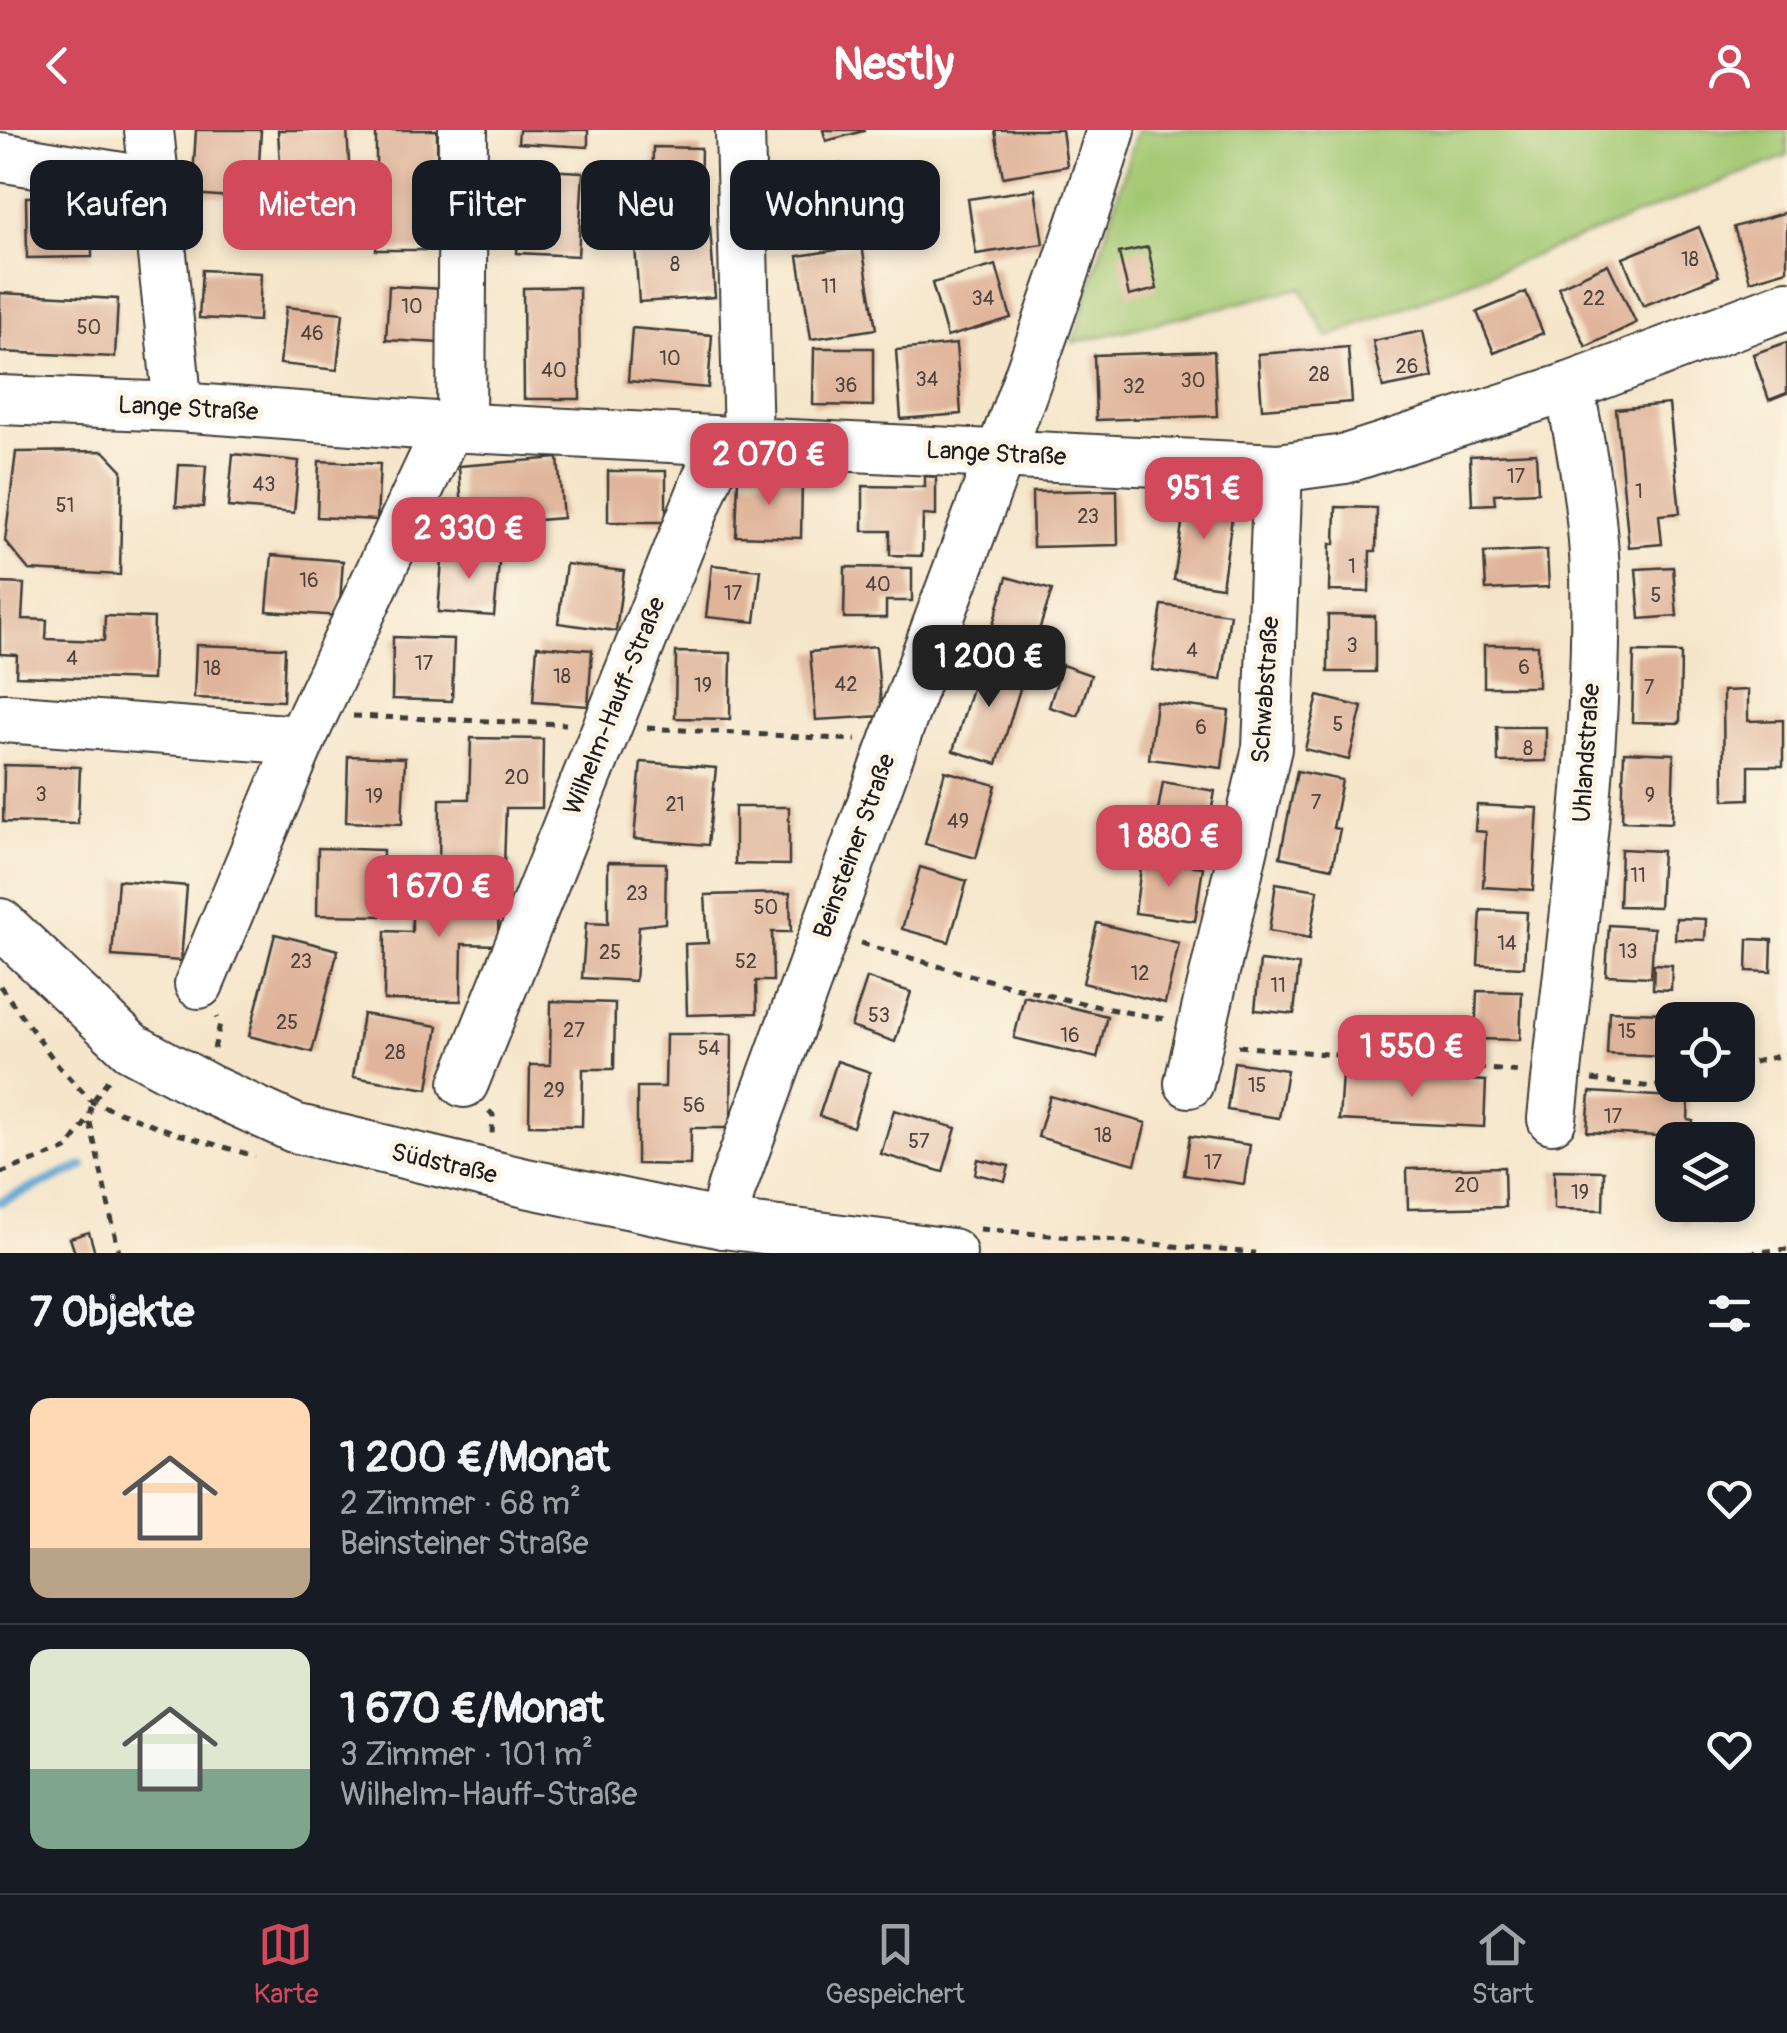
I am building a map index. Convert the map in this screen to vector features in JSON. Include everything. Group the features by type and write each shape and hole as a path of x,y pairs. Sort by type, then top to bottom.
{"street":[{"path":"149,130 151,160"},
{"path":"199,984 307,727 454,427 462,130"},
{"name":"Wilhelm-Hauff-Straße","path":"464,1083 608,726 735,441 740,130"},
{"name":"Beinsteiner Straße","path":"722,1224 823,932 1001,455 1111,130"},
{"path":"0,157 30,162"},
{"path":"160,250 178,407"},
{"name":"Lange Straße","path":"0,400 1278,468 1345,459 1569,387 1787,305"},
{"name":"Uhlandstraße","path":"1554,1097 1593,685 1595,573 1582,448 1569,387"},
{"name":"Schwabstraße","path":"1197,1050 1267,748 1278,468"},
{"path":"4,718 307,727"},
{"name":"Südstraße","path":"0,923 131,1047 294,1128 722,1224 936,1245"}],"path":[{"path":"307,727 608,726 894,742"},
{"path":"823,932 1081,1005 1197,1050 1554,1097 1655,1086"},
{"path":"0,986 58,1067 92,1102 89,1118 119,1253"},
{"path":"1755,1062 1787,1054"},
{"path":"0,1173 67,1150 89,1118"},
{"path":"936,1245 1256,1253"},
{"path":"1748,1253 1787,1249"}],"green space":[{"path":"1137,130 1787,130 1787,156 1327,338 1301,288 1073,343"}],"building":[{"path":"196,130 261,130 259,160 223,160 223,196 203,195 203,160 194,160"},
{"path":"278,130 347,130 349,160 280,160"},
{"path":"376,130 437,130 437,160 412,160 412,250 392,250 392,160 376,160"},
{"path":"519,130 588,130 588,147 518,143"},
{"path":"823,130 864,130 864,131 826,141"},
{"path":"995,130 1062,130 1067,166 1003,177"},
{"path":"653,147 701,148 701,160 653,160"},
{"path":"561,171 581,172 578,256 517,253 561,250"},
{"path":"1035,189 1043,244 976,254 968,199"},
{"path":"26,197 30,197 30,250 92,250 92,257 27,258"},
{"path":"1787,212 1787,270 1750,281 1734,227"},
{"path":"710,226 715,297 639,302 635,250 710,250"},
{"path":"1699,227 1719,276 1643,306 1623,258"},
{"path":"1148,247 1157,289 1129,296 1119,253"},
{"path":"863,250 876,329 811,339 798,256"},
{"path":"1608,264 1636,323 1586,347 1558,287"},
{"path":"996,265 1011,318 947,337 932,283"},
{"path":"202,270 261,273 259,321 199,318"},
{"path":"389,286 443,289 440,343 386,340"},
{"path":"579,287 580,399 524,399 523,288"},
{"path":"1526,292 1543,333 1494,353 1477,312"},
{"path":"0,293 118,299 115,357 0,352"},
{"path":"286,307 343,313 337,370 280,364"},
{"path":"632,328 712,335 708,388 628,381"},
{"path":"1423,331 1433,378 1383,388 1373,341"},
{"path":"1787,342 1787,393 1769,400 1753,354"},
{"path":"956,344 961,414 901,419 896,350"},
{"path":"1348,347 1352,402 1262,409 1258,354"},
{"path":"814,348 873,348 873,406 813,405"},
{"path":"1214,351 1217,416 1096,420 1094,355"},
{"path":"1669,404 1680,513 1659,515 1662,544 1629,547 1616,409"},
{"path":"104,451 122,470 120,575 29,570 5,541 16,452"},
{"path":"1536,453 1538,492 1494,494 1495,504 1472,505 1470,456"},
{"path":"233,454 299,461 294,513 228,507"},
{"path":"558,458 563,518 463,526 459,466"},
{"path":"319,461 380,464 377,520 317,517"},
{"path":"179,465 206,466 203,507 176,506"},
{"path":"608,471 666,471 666,522 608,522"},
{"path":"925,476 936,477 936,516 923,515 922,556 890,555 890,531 863,531 863,486 925,487"},
{"path":"738,478 802,480 801,538 736,536"},
{"path":"1117,490 1118,545 1033,547 1032,492"},
{"path":"1186,496 1234,504 1222,587 1174,580"},
{"path":"1336,507 1377,508 1376,551 1370,551 1369,592 1329,591"},
{"path":"443,547 500,553 494,616 438,612"},
{"path":"1547,550 1549,587 1486,590 1484,553"},
{"path":"272,555 343,561 339,616 267,611"},
{"path":"566,564 624,571 616,631 558,623"},
{"path":"712,565 761,570 755,622 706,617"},
{"path":"845,567 912,568 912,601 886,601 886,618 844,618"},
{"path":"1673,567 1677,616 1640,619 1636,569"},
{"path":"1007,577 1052,590 1035,643 991,631"},
{"path":"0,583 24,584 22,619 47,620 46,639 104,641 105,616 154,618 152,680 16,676 17,655 0,654"},
{"path":"1162,605 1230,614 1221,680 1152,670"},
{"path":"1328,615 1375,616 1375,672 1328,672"},
{"path":"393,637 454,639 452,701 392,699"},
{"path":"196,645 285,648 283,701 194,698"},
{"path":"1484,645 1538,645 1538,687 1484,687"},
{"path":"537,646 592,650 588,706 533,702"},
{"path":"876,646 882,716 816,720 810,652"},
{"path":"676,652 731,653 730,719 675,718"},
{"path":"1634,652 1681,653 1680,723 1632,722"},
{"path":"982,655 1026,669 997,764 953,751"},
{"path":"1062,665 1091,675 1078,716 1049,707"},
{"path":"1748,690 1748,721 1783,720 1783,766 1749,766 1749,799 1724,800 1723,691"},
{"path":"1318,696 1362,707 1349,760 1305,749"},
{"path":"1156,702 1229,711 1222,768 1149,759"},
{"path":"1497,727 1546,727 1546,761 1498,762"},
{"path":"471,738 543,739 542,808 506,808 504,867 439,866 440,799 469,799"},
{"path":"1624,752 1674,754 1672,823 1622,821"},
{"path":"348,756 405,758 402,824 346,822"},
{"path":"641,762 716,768 708,845 634,839"},
{"path":"4,765 80,767 78,824 3,822"},
{"path":"945,771 996,785 976,858 925,844"},
{"path":"1297,771 1342,780 1333,828 1340,829 1332,868 1280,857"},
{"path":"1163,782 1215,791 1205,847 1153,838"},
{"path":"1477,805 1538,808 1533,890 1483,887 1486,832 1475,831"},
{"path":"735,807 789,807 789,865 735,864"},
{"path":"318,848 383,850 381,916 317,915"},
{"path":"1621,849 1662,851 1659,907 1619,906"},
{"path":"1142,859 1203,867 1195,921 1135,913"},
{"path":"608,862 666,863 665,923 639,926 635,981 582,978 586,923 608,924"},
{"path":"920,867 967,881 949,942 902,929"},
{"path":"118,880 187,886 181,961 112,956"},
{"path":"412,882 499,883 498,945 462,944 461,1001 384,1000 385,931 412,932"},
{"path":"1276,883 1318,890 1310,938 1269,931"},
{"path":"790,893 791,932 772,932 773,981 756,981 757,1013 687,1015 685,944 708,943 705,895"},
{"path":"1481,910 1527,912 1524,967 1478,965"},
{"path":"1676,918 1706,919 1705,940 1675,939"},
{"path":"1097,923 1179,943 1165,1003 1083,983"},
{"path":"1609,925 1654,928 1651,977 1606,975"},
{"path":"275,934 338,950 312,1052 249,1036"},
{"path":"1748,939 1772,940 1771,972 1747,971"},
{"path":"1260,961 1299,965 1294,1014 1255,1010"},
{"path":"1654,964 1672,965 1671,990 1653,989"},
{"path":"867,978 911,992 895,1042 851,1027"},
{"path":"1477,991 1522,992 1520,1040 1475,1039"},
{"path":"1024,996 1107,1016 1097,1058 1014,1038"},
{"path":"551,1001 615,1003 614,1069 583,1069 582,1126 529,1125 530,1065 550,1065"},
{"path":"1609,1011 1655,1013 1655,1057 1607,1054"},
{"path":"363,1014 438,1026 428,1089 353,1077"},
{"path":"666,1034 732,1034 731,1128 691,1128 690,1165 637,1164 637,1087 665,1087"},
{"path":"837,1061 870,1072 853,1127 819,1116"},
{"path":"1234,1062 1287,1070 1279,1118 1227,1110"},
{"path":"1342,1073 1486,1081 1484,1127 1339,1120"},
{"path":"1590,1092 1655,1096 1655,1102 1689,1102 1688,1120 1693,1121 1655,1122 1655,1136 1587,1132"},
{"path":"1050,1096 1146,1123 1135,1164 1038,1137"},
{"path":"894,1110 956,1128 943,1172 881,1154"},
{"path":"1190,1136 1250,1145 1244,1184 1184,1175"},
{"path":"978,1159 1009,1166 1005,1181 975,1174"},
{"path":"1504,1167 1505,1207 1408,1209 1407,1169"},
{"path":"1554,1170 1604,1171 1603,1210 1554,1209"},
{"path":"89,1232 95,1253 75,1253 70,1238"}],"waterway":[{"path":"0,1202 83,1166"}]}
